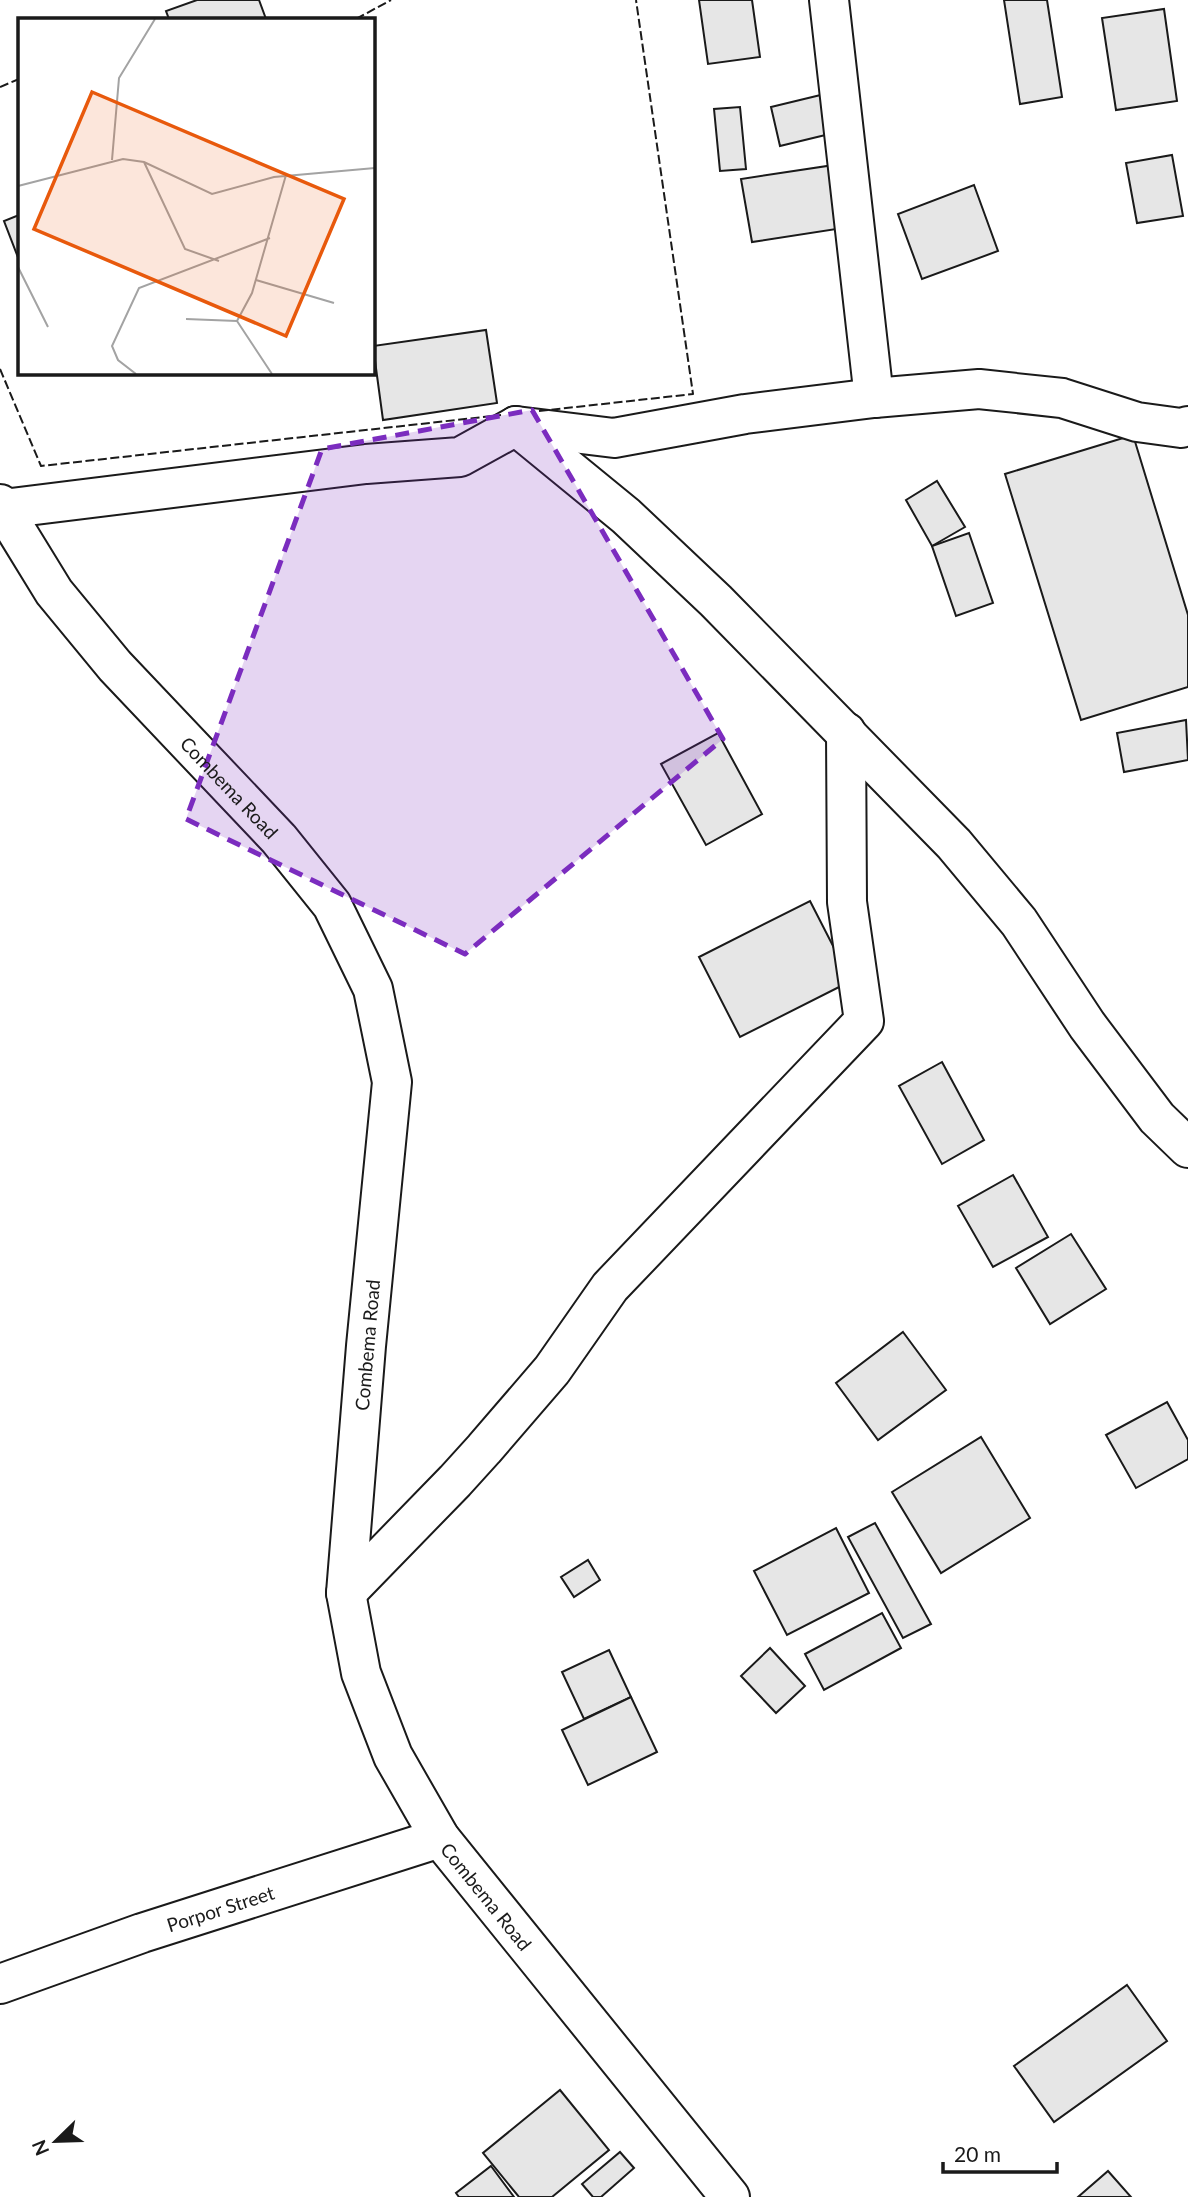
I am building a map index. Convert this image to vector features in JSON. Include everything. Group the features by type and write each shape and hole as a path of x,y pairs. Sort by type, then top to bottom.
{"street":[{"path":"829,0 874,398"},
{"path":"1,506 366,464 460,457 516,426 614,438 745,414 874,398 979,389 1062,398 1137,422 1181,428 1188,426"},
{"path":"516,426 626,516 716,601 954,844 1011,912 1087,1025 1157,1118 1188,1148"},
{"name":"Combema Road","path":"1,506 54,592 115,666 279,839 332,905 373,989 392,1082 346,1593 361,1673 393,1756 440,1838 730,2197"},
{"path":"346,1593 484,1450 552,1370 610,1287 864,1021 847,902 846,733"},
{"name":"Porpor Street","path":"0,1984 142,1933 440,1838"}],"highlighted area":[{"path":"532,410 723,739 465,954 186,819 322,449"}],"building":[{"path":"197,0 259,0 266,18 169,18 166,11"},
{"path":"699,0 752,0 760,57 708,64"},
{"path":"1004,0 1047,0 1062,97 1020,104"},
{"path":"1164,9 1177,101 1116,110 1102,18"},
{"path":"833,92 842,131 780,146 771,107"},
{"path":"740,107 746,169 720,171 714,109"},
{"path":"1172,155 1183,216 1137,223 1126,163"},
{"path":"834,165 843,228 752,242 741,179"},
{"path":"974,185 998,251 922,279 898,214"},
{"path":"18,215 18,257 4,221"},
{"path":"486,330 497,403 383,420 374,346"},
{"path":"1133,435 1188,615 1188,687 1081,720 1005,474"},
{"path":"937,481 965,527 932,546 906,500"},
{"path":"969,533 993,603 956,616 932,546"},
{"path":"1186,720 1188,760 1124,772 1117,733"},
{"path":"718,733 762,814 706,845 661,764"},
{"path":"810,901 851,981 740,1037 699,957"},
{"path":"942,1062 984,1140 942,1164 899,1086"},
{"path":"1013,1175 1048,1237 993,1267 958,1206"},
{"path":"1071,1234 1106,1289 1050,1324 1016,1268"},
{"path":"903,1332 946,1390 878,1440 836,1383"},
{"path":"1167,1402 1188,1440 1188,1459 1136,1488 1106,1435"},
{"path":"981,1437 1030,1518 941,1573 892,1492"},
{"path":"875,1523 931,1624 903,1638 848,1537"},
{"path":"836,1528 869,1593 787,1635 754,1571"},
{"path":"588,1560 600,1580 574,1597 561,1577"},
{"path":"882,1613 901,1648 824,1690 805,1654"},
{"path":"770,1648 805,1686 776,1713 741,1676"},
{"path":"609,1650 631,1697 584,1719 562,1672"},
{"path":"631,1697 657,1752 588,1785 562,1730"},
{"path":"1127,1985 1167,2041 1054,2122 1014,2066"},
{"path":"560,2090 609,2150 552,2197 519,2197 483,2153"},
{"path":"620,2152 634,2168 601,2197 593,2197 582,2184"},
{"path":"491,2166 514,2197 459,2197 456,2193"},
{"path":"1108,2171 1131,2197 1078,2197"}],"fence":[{"path":"358,18 391,0"},
{"path":"539,411 693,394 636,0"},
{"path":"0,87 18,79"},
{"path":"0,369 41,466 501,415"}]}
